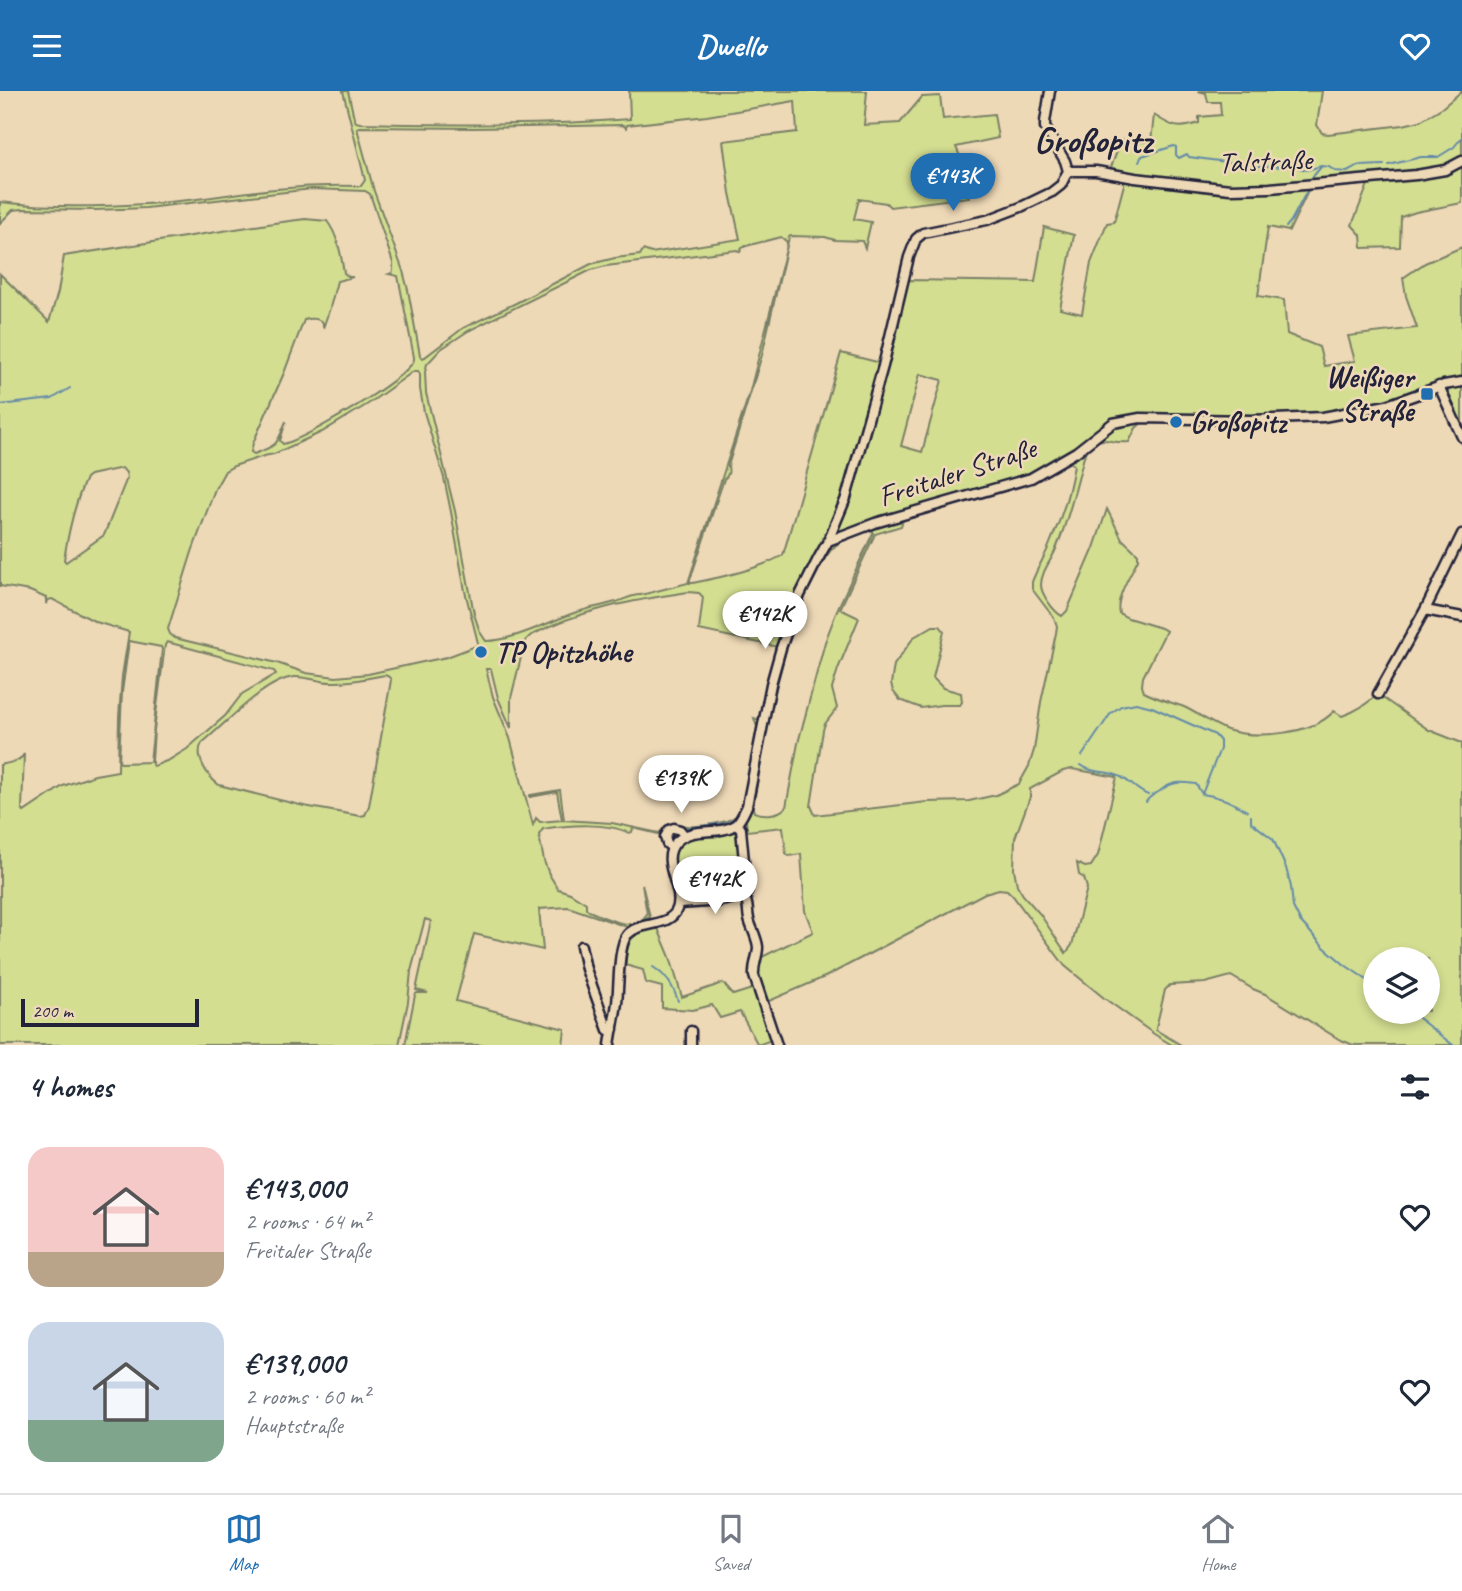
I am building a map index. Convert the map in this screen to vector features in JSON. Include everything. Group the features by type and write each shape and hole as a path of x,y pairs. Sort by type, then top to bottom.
{"street":[{"path":"1050,91 1045,127 1068,171"},
{"name":"Talstraße","path":"1068,171 1096,171 1230,189 1270,188 1416,175 1445,170 1462,161"},
{"name":"Freitaler Straße","path":"737,824 747,806 781,648 800,596 828,541 852,482 909,257 916,239 923,233 987,221 1043,197 1061,185 1068,171"},
{"name":"Freitaler Straße","path":"828,541 875,523 1031,478 1076,452 1106,427 1119,421 1140,418 1323,418 1387,405 1462,382"},
{"path":"1439,387 1462,437"},
{"path":"1378,694 1425,610 1462,534"},
{"path":"1425,610 1462,617"},
{"path":"610,1045 621,949 625,937 631,931 671,918 679,904 671,868 672,848 684,835 725,829 737,824 741,829 747,893 721,901 679,904"},
{"path":"672,848 665,837 669,830 680,830 684,835"},
{"path":"744,896 757,943 754,976 777,1045"},
{"path":"581,946 586,969 608,1030 613,1029"},
{"path":"691,1031 691,1045"}],"green space":[{"path":"343,91 348,91 354,118 360,123 495,124 630,119 629,91 867,91 864,125 900,123 922,97 940,96 943,119 994,114 998,138 956,147 963,165 969,197 890,207 886,203 859,199 854,219 871,222 865,248 862,241 789,237 762,355 728,473 690,580 690,583 693,583 751,569 783,555 841,353 889,365 907,280 1035,282 1044,227 1074,235 1060,309 1082,314 1091,263 1107,223 1114,222 1127,173 1110,170 1121,140 1151,142 1154,115 1180,127 1199,123 1199,117 1221,115 1220,102 1208,102 1206,93 1198,91 1322,91 1317,125 1322,133 1328,134 1420,121 1462,91 1462,203 1401,217 1400,247 1362,248 1361,235 1352,225 1369,182 1310,187 1289,231 1268,227 1258,296 1284,300 1287,334 1319,347 1324,366 1355,361 1348,336 1417,328 1403,278 1425,263 1462,247 1462,444 1438,396 1431,394 1389,408 1335,420 1252,424 1143,422 1136,428 1129,442 1101,440 1085,453 1065,526 1044,571 1041,585 1055,611 1062,616 1067,611 1094,548 1107,509 1122,539 1138,554 1121,593 1119,613 1166,631 1143,677 1144,692 1184,707 1227,730 1253,734 1298,730 1325,719 1334,711 1342,716 1361,707 1377,694 1429,730 1462,743 1462,1045 1353,1045 1231,976 1205,983 1170,985 1165,990 1156,1030 1181,1045 1172,1045 1104,998 1065,966 1013,896 1007,890 999,889 985,893 827,976 767,1002 757,970 758,959 813,932 805,911 801,854 789,856 786,853 783,827 747,831 746,820 750,813 744,809 737,819 727,825 688,832 679,826 669,826 662,835 633,828 629,833 598,826 543,829 539,835 544,861 558,889 586,903 589,911 627,924 641,920 647,914 642,884 650,917 627,927 568,907 539,909 543,950 474,934 456,1001 565,1029 563,1045 405,1045 415,995 428,993 416,990 431,921 425,919 411,971 399,1045 0,1045 0,765 17,760 24,754 24,812 63,786 95,775 118,771 122,676 129,632 96,622 52,599 46,604 46,598 30,591 0,586 0,274 49,322 58,292 64,256 274,223 305,219 327,221 336,239 344,273 353,277 337,281 323,328 323,323 319,320 304,320 253,443 251,452 254,454 276,443 286,421 280,441 283,444 352,409 405,371 414,357 398,276 389,274 392,273 393,263 370,194 365,191 312,189 146,208 23,209 13,210 0,223 0,202 108,206 287,188 361,186 365,180","holes":["795,101 797,132 723,141 740,239 651,253 643,250 640,255 591,264 463,328 422,358 403,271 374,191 357,128 623,125 626,128 627,125 707,116","781,237 787,242 750,391 688,583 579,611 507,638 486,641 474,614 455,511 426,393 427,364 441,349 468,331 591,270 737,250 740,252 742,248","414,371 420,374 424,412 444,478 465,591 478,643 476,646 447,657 368,674 336,677 306,673 277,663 175,638 170,634 168,629 192,552 215,489 225,471 274,454 322,432","920,374 942,380 922,452 901,446","1069,462 1074,465 1059,523 1032,582 1032,589 1057,626 1034,750 1019,784 996,795 969,801 927,802 815,815 811,806 823,730 837,708 832,689 859,618 840,609 875,534 901,526 907,517 1030,482","122,468 127,478 104,535 66,562 64,560 70,529 86,478","873,529 825,642 798,743 786,807 771,814 754,812 770,714 785,654 806,594 834,547 847,538","688,592 699,593 703,597 699,630 778,647 760,720 754,718 757,727 754,747 740,810 736,816 720,823 666,827 659,833 612,823 564,820 560,790 530,795 557,792 562,820 540,822 536,818 533,825 510,738 493,697 486,669 491,669 498,698 511,728 511,698 525,641 530,636 587,613","129,641 161,647 150,762 119,762 122,692","167,642 274,671 276,674 242,694 225,716 187,749 154,766 154,730","385,675 391,680 369,806 365,815 304,806 219,785 203,766 200,754 202,743 270,686 294,677 338,682","1072,769 1117,777 1098,855 1091,866 1085,867 1077,863 1079,875 1084,878 1087,888 1072,945 1066,953 1017,885 1014,869 1015,838 1030,797 1030,789"]},
{"path":"933,626 940,626 944,631 933,678 943,688 961,693 960,705 921,708 900,700 893,691 891,684 894,665 914,637"},
{"path":"736,833 740,854 714,859 713,896 686,899 681,897 674,863 675,853 680,846 686,840 704,834"},
{"path":"657,926 682,997 723,983 733,995 755,988 771,1040 758,1045 740,1012 720,1018 712,1005 693,1010 662,1008 662,987 646,983 643,970 625,965 627,948 632,938"}],"waterway":[{"path":"1389,165 1421,157 1438,157 1454,147 1462,137"},
{"path":"1139,161 1142,156 1174,146 1179,158 1187,154 1189,157 1256,166 1307,170 1321,166 1347,172 1359,166 1384,165"},
{"path":"1310,180 1321,167"},
{"path":"1286,227 1308,189"},
{"path":"0,405 52,399 70,388"},
{"path":"1082,756 1111,713 1121,706 1136,703 1152,707 1215,735 1220,741 1220,749 1202,794"},
{"path":"750,770 753,754"},
{"path":"1081,765 1090,770 1119,776 1148,795"},
{"path":"1146,802 1168,785 1185,783 1196,784 1202,794 1226,800 1247,811"},
{"path":"686,828 726,823 738,816"},
{"path":"1251,816 1251,822 1273,839 1286,868 1293,907 1300,921 1324,947 1363,977"},
{"path":"653,967 669,982 678,1001"},
{"path":"1426,1024 1453,1045"}],"place":[{"name":"Weißiger Straße","path":"1427,394"},
{"name":"Großopitz","path":"1176,422"},
{"name":"TP Opitzhöhe","path":"481,652"}],"district":[{"name":"Großopitz","path":"1093,139"}]}
